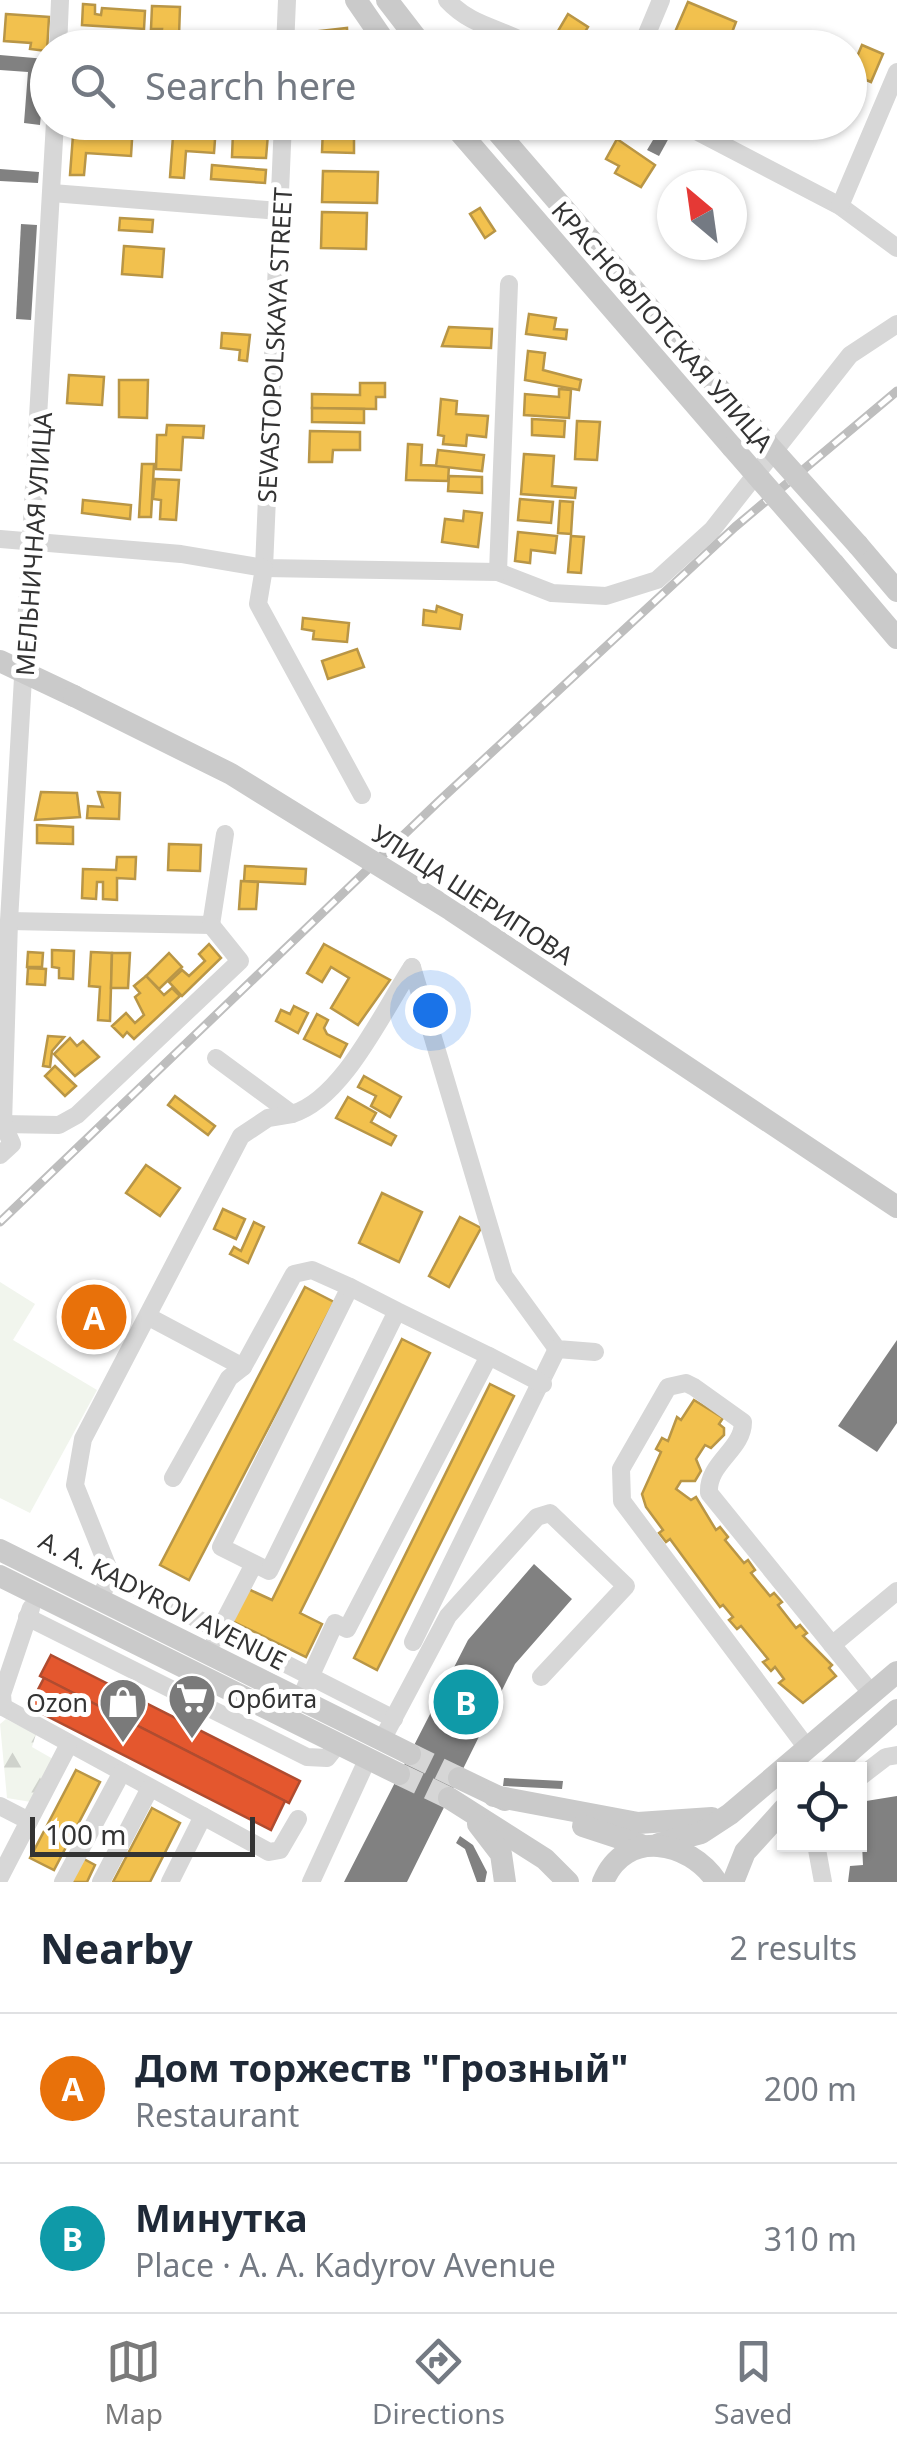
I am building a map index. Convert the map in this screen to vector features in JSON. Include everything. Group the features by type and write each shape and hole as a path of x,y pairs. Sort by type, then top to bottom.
{"main road":[{"path":"356,0 377,30"},
{"path":"387,0 410,30"},
{"name":"КРАСНОФЛОТСКАЯ УЛИЦА","path":"467,140 897,638"},
{"name":"КРАСНОФЛОТСКАЯ УЛИЦА","path":"505,140 897,591"},
{"name":"УЛИЦА ШЕРИПОВА","path":"0,661 231,774 417,889 897,1206"},
{"name":"A. A. KADYROV AVENUE","path":"0,1550 381,1739 404,1764"},
{"name":"A. A. KADYROV AVENUE","path":"0,1576 339,1743 381,1739"},
{"path":"601,1878 650,1845 701,1832 730,1814 897,1672"},
{"path":"838,1762 897,1710"},
{"path":"454,1788 638,1823 693,1823 730,1814"},
{"path":"454,1788 502,1854 505,1882"},
{"path":"454,1788 545,1859 568,1882"},
{"path":"494,1796 694,1859 718,1882"},
{"path":"733,1882 745,1852 777,1818"}],"street":[{"path":"59,30 60,0"},
{"path":"286,30 287,0"},
{"path":"447,0 466,20 497,30"},
{"path":"648,30 661,0"},
{"path":"840,206 897,72"},
{"name":"МЕЛЬНИЧНАЯ УЛИЦА","path":"6,1150 9,921 34,542 54,140"},
{"name":"SEVASTOPOLSKAYA STREET","path":"264,568 282,140"},
{"path":"714,140 840,206 897,248"},
{"path":"52,193 280,211"},
{"path":"498,572 508,284"},
{"path":"0,539 180,554 264,568 498,572 552,593 606,596 657,580 712,530 850,355 897,324"},
{"name":"УЛИЦА ШЕРИПОВА","path":"264,568 258,604 362,795"},
{"path":"4,1124 58,1125 77,1115 240,961 211,925 225,834"},
{"path":"9,921 211,925"},
{"path":"381,1739 310,1676 111,1575 75,1486 83,1439 242,1136 268,1118 310,1108 326,1096 412,967 504,1276 557,1348 595,1352"},
{"path":"216,1058 292,1114"},
{"path":"172,1478 229,1378 243,1367 294,1274 312,1270 543,1384"},
{"path":"350,1287 221,1547 269,1571 398,1312"},
{"path":"149,1317 243,1367"},
{"path":"413,1642 543,1384 557,1348"},
{"path":"300,1700 335,1624 347,1629 489,1356"},
{"path":"808,1748 622,1501 621,1469 668,1387 694,1386 743,1422 742,1434 710,1477 709,1493 872,1694"},
{"path":"311,1882 381,1739 458,1603 537,1518 550,1512 626,1586 541,1677"},
{"path":"208,1653 254,1564"},
{"path":"100,1598 111,1575"},
{"path":"832,1644 897,1591"},
{"path":"36,1594 2,1694 2,1708 269,1852 280,1850 298,1819"},
{"path":"27,1617 306,1756 327,1758 339,1743"},
{"path":"1,1880 68,1746"},
{"path":"867,1772 886,1757 897,1755"},
{"path":"62,1882 122,1772"},
{"path":"101,1882 150,1788"},
{"path":"0,1806 29,1821"},
{"path":"170,1882 203,1816"},
{"path":"817,1852 823,1882"}],"green space":[{"path":"0,1282 35,1304 13,1340 97,1390 30,1513 0,1498"},
{"path":"6,1719 36,1734 32,1747 53,1759 31,1802 7,1798 0,1724"}],"building: Homes":[{"path":"688,2 736,22 733,30 676,30"},
{"path":"83,4 95,5 95,14 101,15 102,8 145,11 144,29 82,25"},
{"path":"152,6 180,7 179,30 151,29"},
{"path":"6,14 49,17 48,30 30,30 30,43 4,41"},
{"path":"568,14 588,27 586,30 559,30"},
{"path":"867,47 883,54 871,82 867,80"},
{"path":"73,140 132,140 131,156 86,153 84,175 70,175"},
{"path":"173,140 215,140 214,153 186,151 184,178 170,177"},
{"path":"233,140 268,140 266,158 232,157"},
{"path":"322,140 354,140 354,153 322,152"},
{"path":"618,140 655,165 641,187 615,173 619,166 606,159"},
{"path":"212,165 266,170 265,183 211,179"},
{"path":"323,171 378,172 377,203 322,202"},
{"path":"480,208 495,231 485,238 470,214"},
{"path":"322,212 367,213 366,249 321,248"},
{"path":"120,218 153,220 152,232 119,230"},
{"path":"124,246 164,249 162,277 122,274"},
{"path":"529,314 556,318 554,329 567,330 566,339 526,334"},
{"path":"449,327 492,329 491,348 442,346"},
{"path":"222,333 250,335 247,361 239,360 240,350 221,348"},
{"path":"528,351 545,353 543,370 581,380 579,390 525,380"},
{"path":"69,375 104,377 102,405 67,403"},
{"path":"119,380 148,380 147,418 119,417"},
{"path":"360,383 385,383 385,397 376,397 376,409 312,408 312,394 360,395"},
{"path":"559,389 571,390 569,418 524,415 525,394 559,397"},
{"path":"441,399 457,401 456,414 488,416 486,437 467,435 466,446 443,444 444,436 438,435"},
{"path":"312,408 364,409 364,423 312,422"},
{"path":"532,419 565,421 564,437 532,435"},
{"path":"577,421 600,422 597,460 575,459"},
{"path":"167,425 204,426 203,438 183,437 181,470 156,469 157,435 166,435"},
{"path":"310,431 360,432 360,450 333,450 332,462 309,462"},
{"path":"408,444 422,445 421,465 449,466 448,481 406,480"},
{"path":"438,450 484,455 482,471 436,466"},
{"path":"524,454 554,456 552,486 576,488 575,498 521,494"},
{"path":"142,464 154,464 151,517 139,517"},
{"path":"449,476 482,477 482,493 448,491"},
{"path":"155,479 179,480 176,520 160,519 161,500 153,499"},
{"path":"520,499 553,502 551,523 518,520"},
{"path":"83,500 131,505 130,519 82,513"},
{"path":"560,501 573,502 571,534 558,533"},
{"path":"464,511 482,513 478,547 442,542 445,519 463,521"},
{"path":"518,532 557,536 555,553 531,550 530,563 515,561"},
{"path":"571,536 584,537 581,573 568,572"},
{"path":"437,606 462,615 460,629 423,625 424,610 436,612"},
{"path":"303,618 349,623 347,642 313,639 314,631 302,629"},
{"path":"357,649 364,667 328,679 322,661"},
{"path":"41,792 77,793 80,817 35,820"},
{"path":"98,792 120,793 119,819 87,818 88,806 103,807"},
{"path":"37,825 73,827 73,844 37,843"},
{"path":"169,844 201,845 200,871 168,870"},
{"path":"117,857 136,857 135,879 117,878 117,900 103,899 103,882 97,882 96,899 82,898 83,869 116,870"},
{"path":"245,866 306,869 305,884 244,881"},
{"path":"241,881 258,882 256,909 239,909"},
{"path":"209,944 221,958 182,996 169,982 182,970 189,976 205,961 199,954"},
{"path":"324,944 390,980 358,1025 331,1008 349,978 331,967 322,982 307,973"},
{"path":"52,950 74,951 73,979 59,978 59,968 52,967"},
{"path":"28,952 43,953 42,967 27,967"},
{"path":"91,952 112,953 110,1021 98,1020 100,987 89,986"},
{"path":"112,953 130,953 128,988 111,988"},
{"path":"169,953 182,967 159,989 146,976"},
{"path":"28,968 46,969 45,985 27,984"},
{"path":"146,976 164,995 172,988 180,996 134,1039 127,1032 123,1037 112,1026 126,1013 135,1023 144,1015 135,997 140,993 134,986"},
{"path":"294,1006 308,1013 298,1033 276,1021 281,1010 290,1014"},
{"path":"317,1014 328,1020 324,1028 327,1034 347,1044 340,1057 304,1039"},
{"path":"48,1036 64,1037 52,1051 50,1067 43,1066"},
{"path":"70,1038 77,1046 83,1041 99,1057 75,1076 54,1054"},
{"path":"55,1066 76,1086 65,1096 45,1076"},
{"path":"364,1076 401,1097 390,1117 371,1106 376,1096 358,1087"},
{"path":"175,1096 215,1126 208,1135 168,1105"},
{"path":"348,1097 376,1113 371,1122 396,1136 391,1145 336,1118"},
{"path":"146,1165 180,1188 160,1216 126,1193"},
{"path":"382,1193 422,1212 399,1262 359,1243"},
{"path":"223,1209 245,1219 236,1239 214,1229"},
{"path":"460,1217 481,1228 449,1287 429,1276"},
{"path":"254,1222 264,1227 248,1263 230,1254 234,1247 241,1251"},
{"path":"305,1287 334,1302 189,1580 160,1565"},
{"path":"402,1339 430,1353 300,1613 322,1624 306,1657 232,1621 248,1589 272,1600"},
{"path":"490,1384 514,1396 377,1670 354,1658"},
{"path":"694,1400 723,1418 719,1424 724,1435 711,1448 705,1445 696,1459 701,1471 695,1481 681,1481 676,1489 691,1500 696,1497 716,1530 720,1527 728,1537 725,1540 755,1570 751,1573 770,1596 774,1593 782,1602 778,1605 796,1628 800,1625 807,1633 803,1636 832,1665 829,1668 836,1676 803,1703 779,1683 784,1679 775,1667 771,1671 763,1662 768,1659 741,1626 737,1629 729,1620 733,1617 723,1605 720,1607 670,1539 666,1542 659,1533 663,1530 646,1507 642,1494 661,1452 656,1449 662,1438 668,1441 677,1417 681,1420"},
{"path":"76,1770 100,1782 54,1870 30,1858"},
{"path":"152,1808 180,1823 150,1882 113,1882"},
{"path":"82,1858 95,1865 87,1882 71,1882"}],"building: Shops":[{"path":"82,1285 129,1314 107,1349 60,1319"},
{"path":"51,1655 300,1781 289,1803 40,1676"},
{"path":"44,1678 285,1801 271,1830 29,1707"}],"building: Other":[{"path":"0,55 30,58 30,124 24,123 28,72 0,70"},
{"path":"653,140 668,140 659,156 647,150"},
{"path":"0,169 39,172 38,183 0,181"},
{"path":"21,224 37,225 31,320 16,319"},
{"path":"897,1340 897,1423 877,1452 838,1426"},
{"path":"534,1564 572,1599 515,1664 407,1882 344,1882 468,1640"},
{"path":"504,1778 563,1781 562,1789 503,1786"},
{"path":"897,1796 897,1882 848,1882 850,1866 863,1865 862,1852 867,1852 867,1801"},
{"path":"460,1836 473,1845 487,1872 485,1882 477,1882 465,1849 456,1843"}],"tunnel":[{"path":"410,1754 459,1778"},
{"path":"399,1774 449,1798"}],"railway":[{"path":"0,1222 438,802 735,527 897,391"}],"place":[{"name":"Дом торжеств \"Грозный\"","path":"94,1317"},
{"name":"Минутка","path":"466,1702"},
{"name":"Орбита","path":"192,1740"},
{"name":"Ozon","path":"123,1744"}]}
